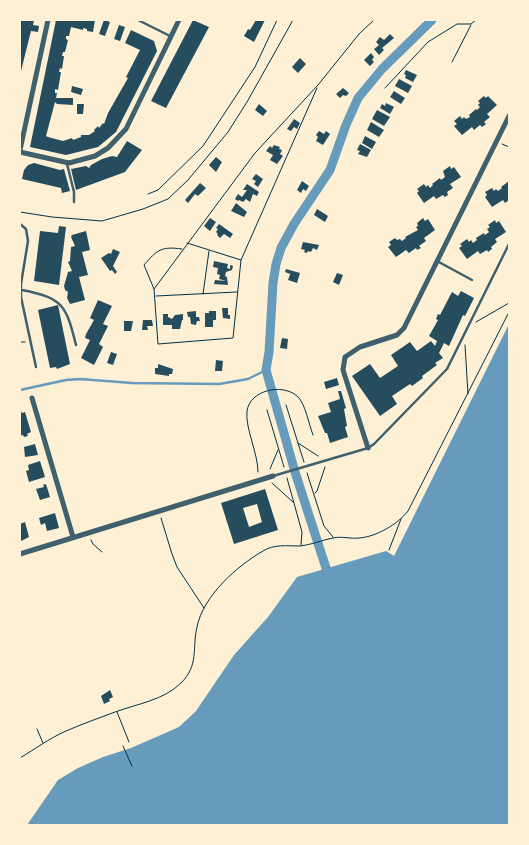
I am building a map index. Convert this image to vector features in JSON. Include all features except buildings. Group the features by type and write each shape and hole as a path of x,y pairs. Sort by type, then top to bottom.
{"street":[{"path":"48,20 20,151 67,163 95,156 108,148 126,129 179,20"},
{"path":"368,448 343,370 345,357 360,347 396,335 404,328 509,116"},
{"path":"32,398 73,537"},
{"path":"20,554 273,476"}],"lane":[{"path":"138,20 171,37"},
{"path":"67,163 74,192 74,202"},
{"path":"20,224 26,229 28,241 21,296 36,367"},
{"path":"273,476 368,448 447,369 509,244"},
{"path":"437,261 472,280"},
{"path":"21,290 45,295 63,308 70,320 76,345"}],"path":[{"path":"148,194 158,190 203,146 255,67 277,20"},
{"path":"20,212 102,221 143,209 168,199 188,180 228,132 293,20"},
{"path":"154,289 255,152 318,84 359,34 374,20"},
{"path":"452,62 471,24 476,20"},
{"path":"385,88 428,42 457,24 471,24"},
{"path":"182,250 172,248 157,251 144,264 154,289 158,344 233,338 241,260 318,84"},
{"path":"187,244 241,260"},
{"path":"203,294 209,250"},
{"path":"155,296 238,292"},
{"path":"467,328 509,302"},
{"path":"389,550 402,519 408,511 509,312"},
{"path":"464,332 468,394"},
{"path":"258,480 258,462 247,411 254,398 261,393 281,389 297,396 302,401 313,435"},
{"path":"286,406 324,526 333,538"},
{"path":"159,511 177,567 205,609"},
{"path":"20,758 66,731 165,694 180,684 190,672 194,661 197,627 205,609 224,581 262,551 270,547 306,545 344,536 359,538 369,536 402,519"},
{"path":"88,532 93,544 102,552"},
{"path":"116,712 129,742"},
{"path":"37,729 44,743"},
{"path":"123,746 132,766"}],"water":[{"path":"509,324 509,825 27,825 58,780 78,768 103,757 131,748 179,727 196,711 234,655 268,617 297,577 386,551 394,556"}],"waterway":[{"path":"326,568 295,472 266,370 276,264 281,248 294,224 330,170 358,98 382,69 432,20"},
{"path":"20,390 66,380 80,379 132,383 219,384 248,379 266,370"}]}
